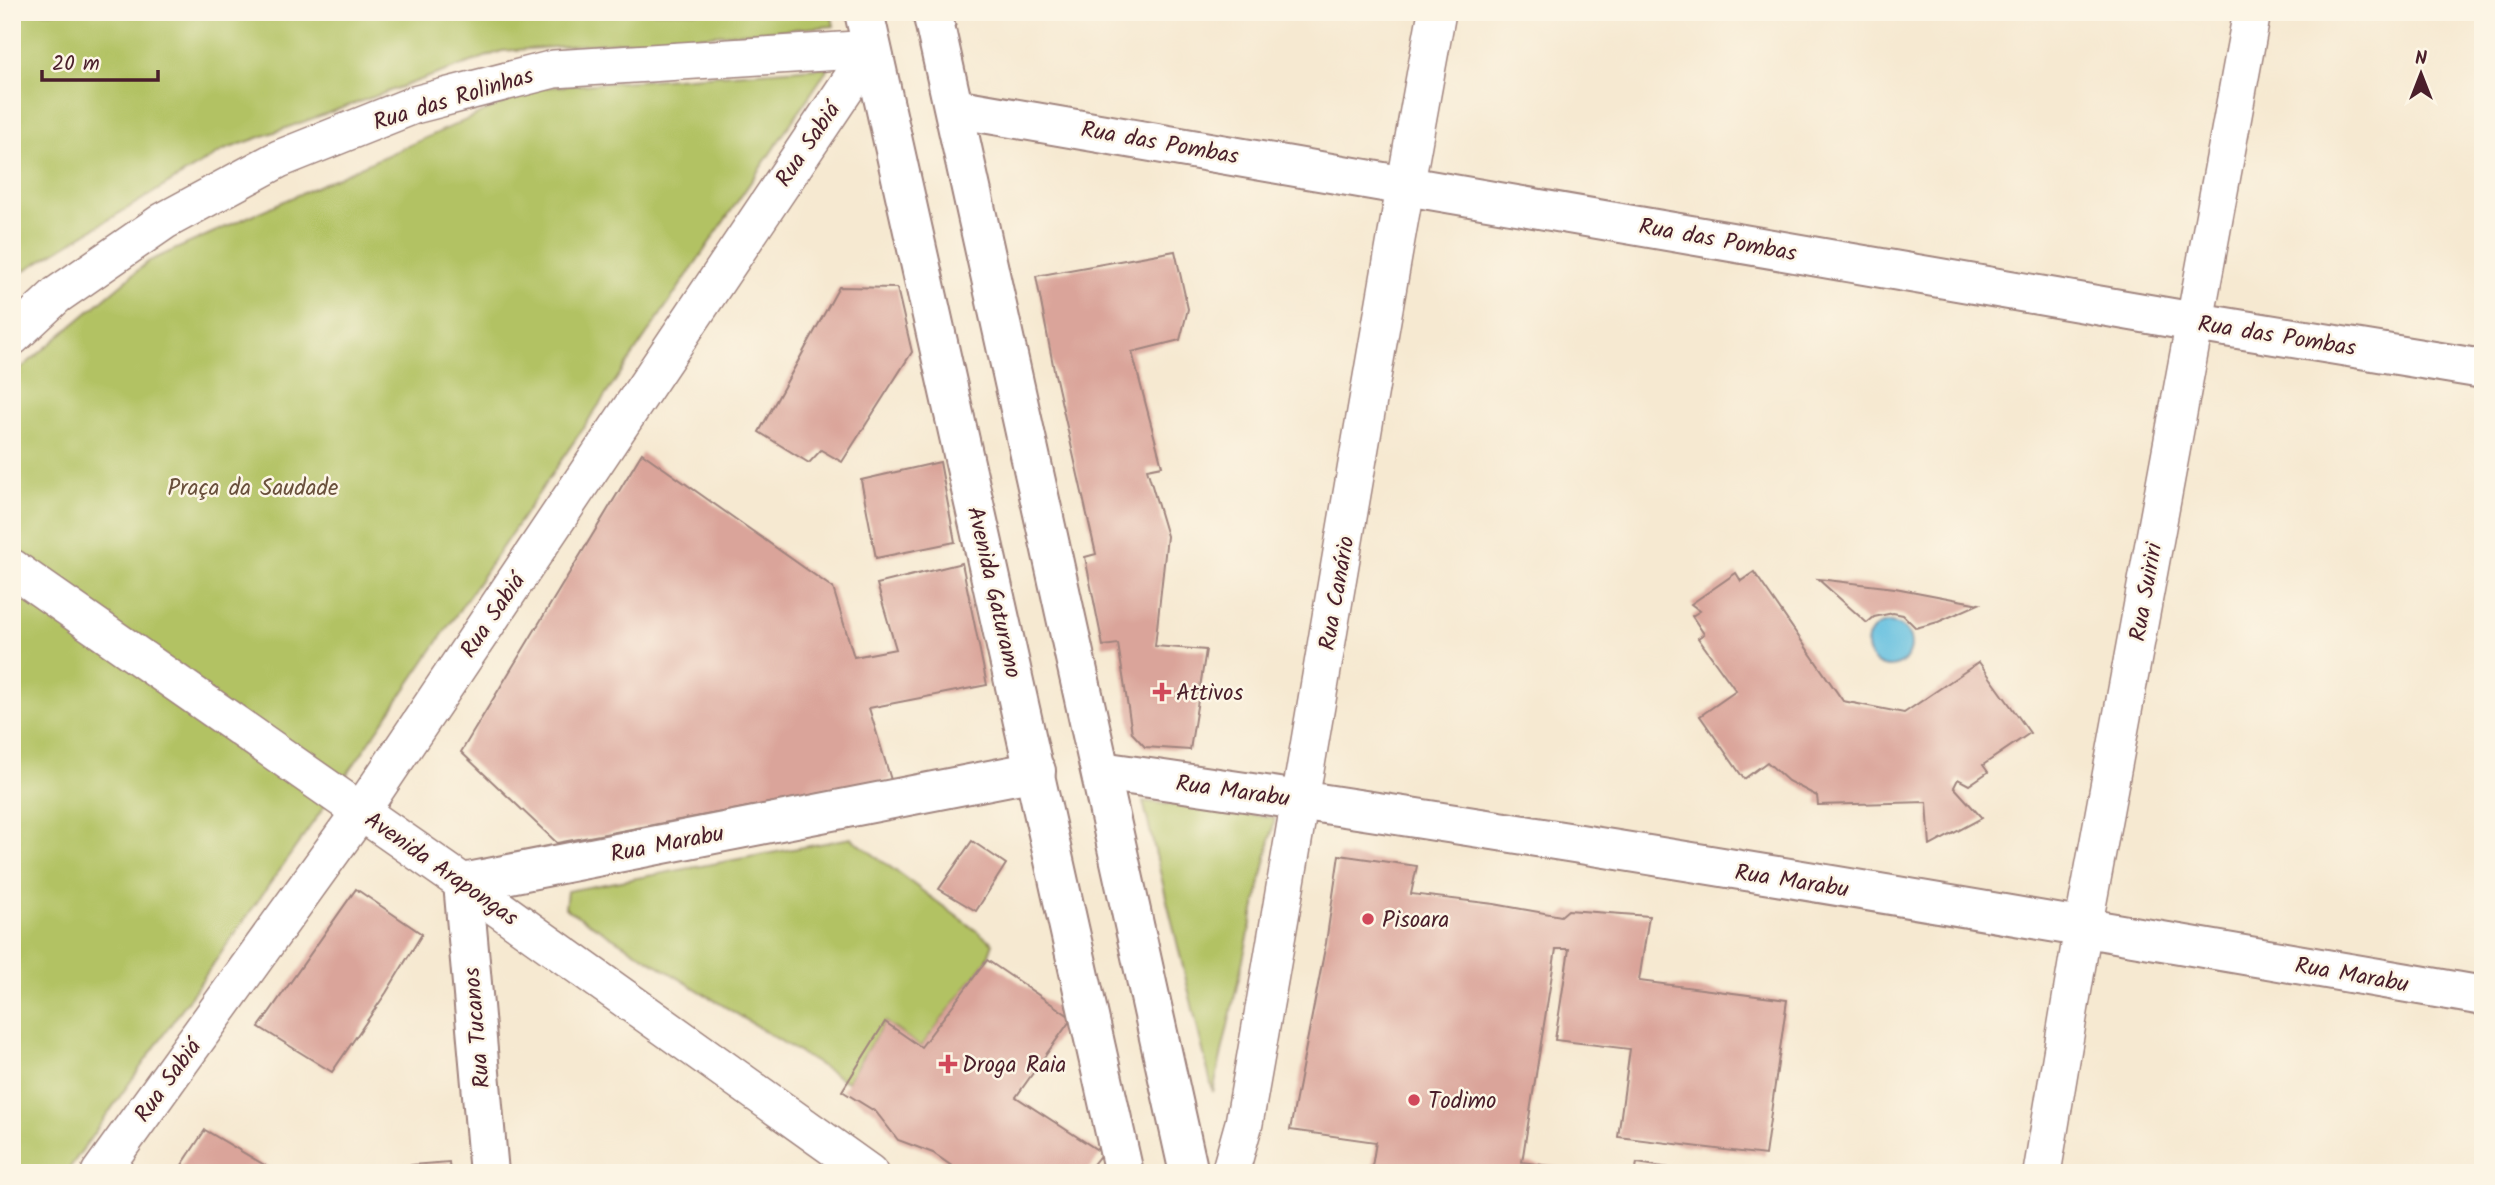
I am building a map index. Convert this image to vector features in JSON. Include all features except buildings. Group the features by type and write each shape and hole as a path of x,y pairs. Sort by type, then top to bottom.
{"street":[{"name":"Avenida Gaturamo","path":"864,12 1124,1173"},
{"path":"932,12 1189,1173"},
{"name":"Rua Canário","path":"1230,1173 1244,1123 1302,800 1405,185 1437,12"},
{"name":"Rua Suiriri","path":"2042,1173 2083,928 2252,12"},
{"name":"Rua das Rolinhas","path":"12,337 57,295 164,221 279,159 414,105 554,69 872,49"},
{"name":"Rua Sabiá","path":"100,1173 361,811 872,49"},
{"name":"Rua das Pombas","path":"954,108 2195,322 2483,369"},
{"name":"Avenida Arapongas","path":"12,568 463,883 869,1173"},
{"name":"Rua Marabu","path":"463,883 1036,771"},
{"name":"Rua Marabu","path":"1101,771 1302,800 2483,996"},
{"name":"Rua Tucanos","path":"463,883 489,1173"}],"green space":[{"path":"12,12 831,12 834,26 502,51 224,150 22,272 12,283"},
{"name":"Praça da Saudade","path":"829,67 362,753 66,1173 12,1173 12,376 149,261 538,88"},
{"path":"1143,801 1275,818 1213,1092"},
{"path":"851,838 993,943 987,960 921,1047 885,1022 847,1082 565,908 567,891"}],"water":[{"path":"1889,623 1905,629 1911,645 1905,661 1889,667 1873,661 1867,645 1873,629"}],"place":[{"name":"Attivos","path":"1162,692"},
{"name":"Pisoara","path":"1368,919"},
{"name":"Droga Raia","path":"948,1064"},
{"name":"Todimo","path":"1414,1100"}]}
